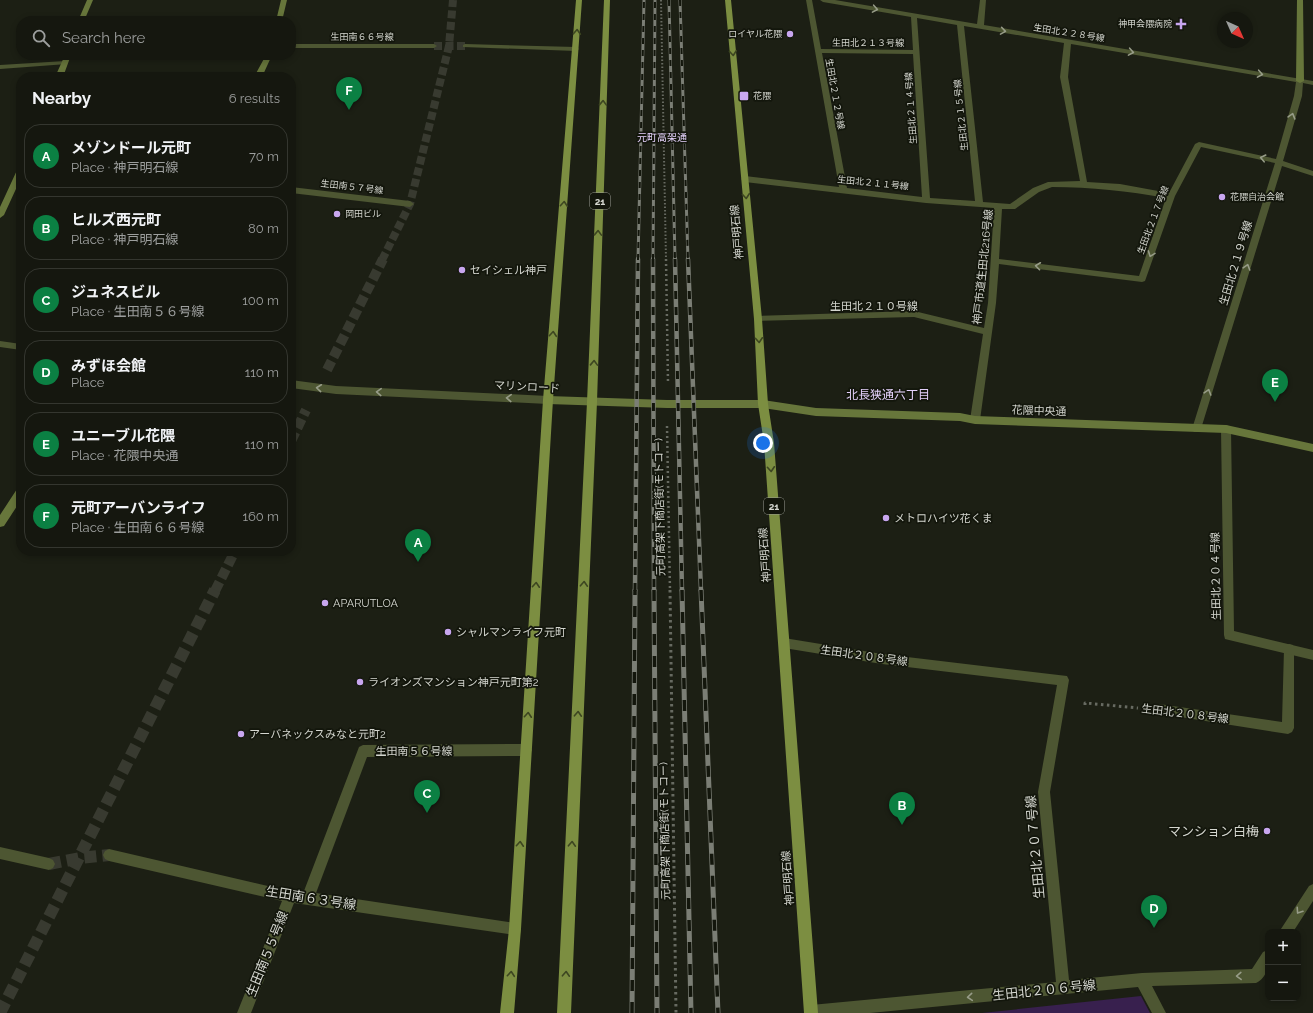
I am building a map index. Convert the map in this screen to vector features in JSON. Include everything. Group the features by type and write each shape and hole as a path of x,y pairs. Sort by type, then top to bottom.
{"main road":[{"path":"508,1013 515,929 548,400 579,0"},
{"name":"21","path":"564,1013 592,402 607,0"},
{"name":"神戸明石線","path":"728,0 758,319 763,404 769,443 811,1012"}],"street":[{"path":"83,16 90,0"},
{"path":"280,16 284,0"},
{"name":"生田北２１２号線","path":"809,0 843,190"},
{"name":"生田北２２８号線","path":"823,0 1313,83"},
{"path":"980,27 983,0"},
{"path":"1300,0 1300,81"},
{"name":"生田北２１４号線","path":"914,16 926,200"},
{"name":"生田北２１５号線","path":"960,23 980,204"},
{"path":"1068,42 1064,77 1084,184"},
{"name":"生田南６６号線","path":"296,46 434,46"},
{"path":"465,46 576,49"},
{"name":"生田北２１３号線","path":"818,51 917,52"},
{"path":"61,72 66,60"},
{"path":"260,72 266,60"},
{"path":"0,67 65,63"},
{"name":"生田北２１９号線","path":"1197,429 1279,162 1298,96 1300,81"},
{"name":"生田北２１７号線","path":"995,261 1142,279 1171,196 1199,144 1279,162 1313,174"},
{"name":"生田北２１１号線","path":"745,179 926,200 998,206"},
{"path":"0,215 16,181"},
{"name":"神戸市道生田北216号線","path":"975,420 992,303 998,206 1012,207 1036,190 1051,184 1084,184 1171,196"},
{"name":"生田南５７号線","path":"296,191 410,204"},
{"name":"生田北２１０号線","path":"758,319 914,314 987,332"},
{"path":"0,344 16,346"},
{"name":"マリンロード","path":"296,385 336,390 592,402 763,404"},
{"name":"花隈中央通","path":"763,404 816,412 960,417 975,420 1226,429 1313,448"},
{"name":"生田北２０４号線","path":"1226,429 1229,635 1313,655"},
{"path":"0,523 16,499"},
{"name":"生田北２０８号線","path":"784,643 882,659 1063,680"},
{"name":"生田北２０８号線","path":"1159,709 1288,728 1289,649"},
{"name":"生田北２０７号線","path":"1063,680 1044,792 1063,988"},
{"name":"生田南５６号線","path":"308,898 363,751 526,750"},
{"path":"0,853 49,864"},
{"name":"生田南６３号線","path":"110,855 272,893 515,929"},
{"path":"1287,929 1313,890"},
{"name":"生田南５５号線","path":"244,1013 291,895"},
{"name":"生田北２０６号線","path":"811,1012 1142,980 1256,976 1265,962"},
{"path":"1142,980 1159,1013"}],"path":[{"name":"元町高架下商店街(モトコー)","path":"660,0 668,369 667,404 676,1013"},
{"name":"生田北２０８号線","path":"1084,710 1085,703 1159,709"}],"shaded area":[{"path":"1141,996 1150,1013 982,1013"}],"tunnel":[{"path":"449,46 453,0"},
{"path":"434,46 449,46"},
{"path":"382,260 410,204 449,46"},
{"path":"449,46 465,46"},
{"path":"327,370 383,259"},
{"path":"296,431 306,410"},
{"path":"215,591 232,556"},
{"path":"79,858 215,590"},
{"path":"79,858 109,855"},
{"path":"0,1013 79,858"},
{"path":"49,864 79,858"}],"railway":[{"path":"638,260 644,0"},
{"path":"653,260 655,0"},
{"path":"669,0 675,260"},
{"path":"680,0 688,260"},
{"path":"635,591 638,259"},
{"path":"675,259 682,591"},
{"path":"688,259 701,591"},
{"path":"653,260 654,591"},
{"path":"632,1013 635,590"},
{"path":"654,590 657,1013"},
{"path":"682,590 691,1013"},
{"path":"701,590 718,1013"}],"place":[{"name":"神甲会隈病院","path":"1181,24"},
{"name":"ロイヤル花隈","path":"790,34"},
{"name":"花隈","path":"744,96"},
{"name":"元町アーバンライフ","path":"349,110"},
{"name":"花隈自治会館","path":"1222,197"},
{"name":"岡田ビル","path":"337,214"},
{"name":"セイシェル神戸","path":"462,270"},
{"name":"ユニーブル花隈","path":"1275,402"},
{"name":"メトロハイツ花くま","path":"886,518"},
{"name":"メゾンドール元町","path":"418,562"},
{"name":"APARUTLOA","path":"325,603"},
{"name":"シャルマンライフ元町","path":"448,632"},
{"name":"ライオンズマンション神戸元町第2","path":"360,682"},
{"name":"アーバネックスみなと元町2","path":"241,734"},
{"name":"ジュネスビル","path":"427,813"},
{"name":"ヒルズ西元町","path":"902,825"},
{"name":"マンション白梅","path":"1267,831"},
{"name":"みずほ会館","path":"1154,928"}],"district":[{"name":"元町高架通","path":"662,137"},
{"name":"北長狭通六丁目","path":"888,395"}]}
